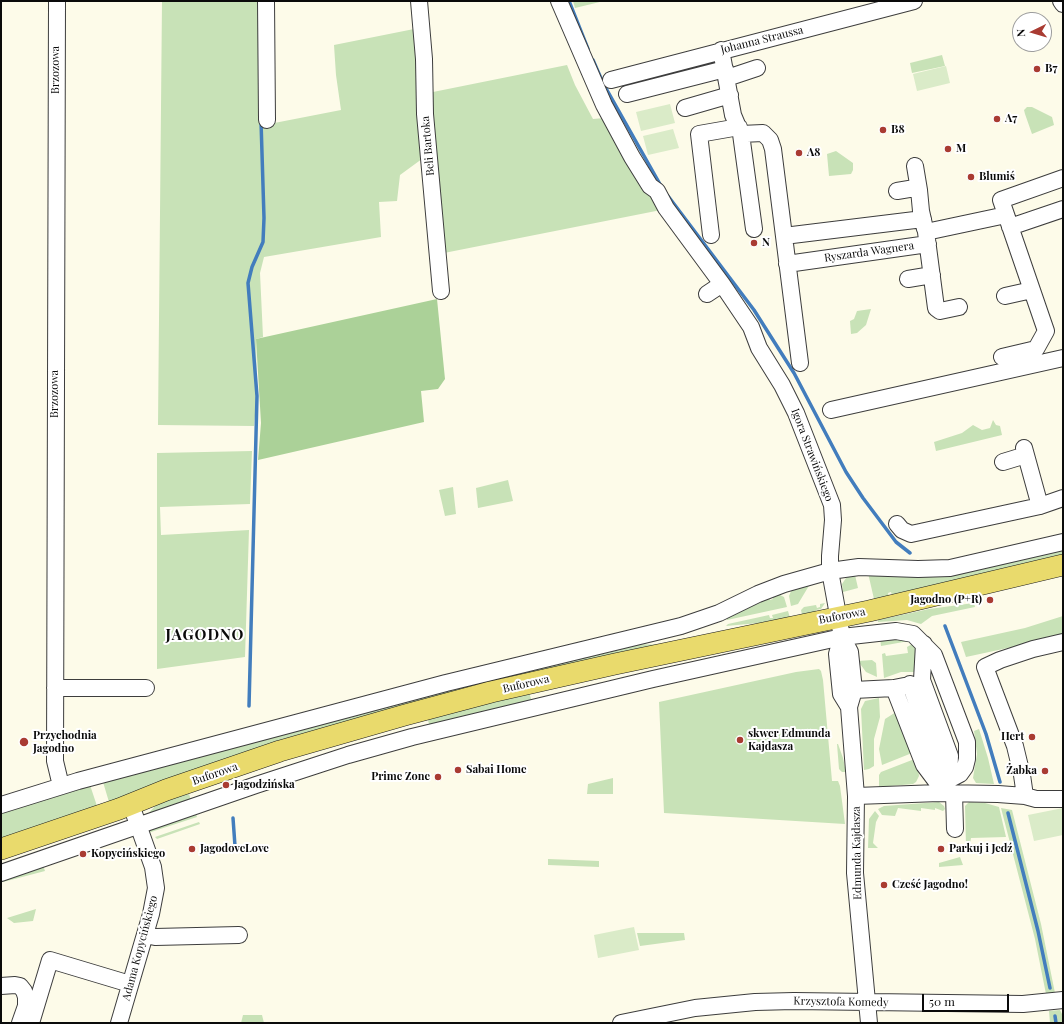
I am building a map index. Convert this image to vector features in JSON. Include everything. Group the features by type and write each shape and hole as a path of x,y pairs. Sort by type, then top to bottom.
{"main road":[{"name":"Buforowa","path":"1,849 131,805 166,790 280,751 419,711 615,664 840,627 1063,565"}],"street":[{"name":"Brzozowa","path":"56,1 55,761 61,786"},
{"path":"266,1 267,120"},
{"name":"Beli Bartoka","path":"419,1 424,59 425,114 441,291"},
{"name":"Igora Strawińskiego","path":"559,1 604,105 632,157 650,186 657,191 666,208 722,284 751,327 758,348 782,384 796,413 829,498 832,512 830,571"},
{"name":"Johanna Straussa","path":"883,1 608,75 721,50 914,1"},
{"path":"721,50 734,115 740,131 754,229"},
{"path":"627,94 726,73 758,68"},
{"path":"685,108 730,96"},
{"path":"711,235 698,134 740,131 763,133 770,140 784,236 792,341 800,363"},
{"path":"915,166 936,308 940,311 959,307"},
{"name":"Ryszarda Wagnera","path":"1006,214 1063,178"},
{"path":"897,191 915,188 919,190"},
{"name":"Ryszarda Wagnera","path":"787,264 1006,214 1063,209"},
{"path":"1002,356 1036,349 1046,331 1006,214"},
{"path":"784,236 925,232"},
{"path":"908,279 932,275"},
{"path":"707,294 722,284"},
{"path":"1005,296 1032,290"},
{"path":"831,410 1063,358"},
{"path":"1003,462 1025,452 1040,506"},
{"path":"897,524 902,530 911,534 1040,506 1063,498"},
{"name":"Buforowa","path":"1,805 61,786 453,681 681,626 719,613 764,591 830,571 859,567 918,569 950,568 1063,542"},
{"name":"Edmunda Kajdasza","path":"830,571 840,627 850,652 854,690 849,707 856,796 855,874 869,1023"},
{"path":"1,873 348,755 412,737 646,681 840,627 901,631 913,634 934,655 966,742 967,759 965,768 945,788"},
{"name":"Edmunda Kajdasza","path":"840,627 837,654 841,694 849,707"},
{"path":"1025,796 1022,775 1014,746 985,667 1000,660 1033,649 1063,642"},
{"path":"924,644 916,682 938,760 955,829"},
{"path":"854,690 894,688 916,682"},
{"path":"55,688 146,688"},
{"path":"894,688 924,765 945,788"},
{"path":"856,796 945,788 1025,796 1036,799 1063,799"},
{"name":"Adama Kopycińskiego","path":"119,1023 154,901 155,879 150,856 131,805"},
{"path":"145,935 155,937 239,935"},
{"path":"31,1023 50,960 130,984"},
{"path":"1,986 20,986 24,990 26,1006 20,1023"},
{"name":"Krzysztofa Komedy","path":"621,1023 695,1008 739,1003 794,1001 1017,1004 1063,1000"}],"green space":[{"path":"162,1 261,1 264,125 341,110 336,75 334,45 419,28 426,156 400,175 397,201 379,202 381,237 264,257 260,273 263,337 256,339 257,396 254,426 158,425"},
{"path":"573,1 604,1 575,8"},
{"path":"942,55 945,66 912,73 910,63"},
{"path":"567,65 575,85 593,119 604,118 661,210 444,253 428,93"},
{"path":"946,66 950,83 917,91 913,74"},
{"path":"670,104 675,123 641,131 636,112"},
{"path":"1027,107 1032,107 1052,117 1054,125 1032,134 1024,110"},
{"path":"673,129 679,148 648,155 643,136"},
{"path":"836,151 853,163 853,170 851,174 829,176 827,154"},
{"path":"437,299 445,379 438,389 421,391 424,422 258,460 261,423 256,339"},
{"path":"871,309 866,325 857,333 851,334 850,321 854,319 857,311"},
{"path":"993,420 996,425 1000,426 1002,435 936,451 934,442 962,433 973,425 982,430 990,428"},
{"path":"252,451 250,504 160,507 161,535 249,530 245,657 157,669 157,453"},
{"path":"508,480 513,501 478,508 476,488"},
{"path":"453,487 456,514 445,516 439,490"},
{"path":"1063,548 1063,557 892,595 891,592 888,593 889,596 874,599 868,573"},
{"path":"853,574 855,575 858,588 843,592 842,584 846,578"},
{"path":"810,584 798,604 791,606 789,596 792,589"},
{"path":"778,594 784,597 787,607 727,620 726,616 769,597 770,600 773,599 772,596"},
{"path":"825,603 821,609 816,610 816,612 802,615 801,610 804,607 816,605 817,608 820,607 820,604"},
{"path":"974,603 975,607 932,616 921,624 907,620 878,622 878,620 929,609"},
{"path":"788,611 790,618 770,622 726,626 728,624 769,615 770,618 773,618 772,615"},
{"path":"1063,616 1063,636 966,657 961,642 1025,628"},
{"path":"896,635 909,641 881,646 880,637"},
{"path":"914,643 917,649 915,672 901,672 884,678 882,654 885,653 886,656 908,653 907,647"},
{"path":"633,644 669,645 410,706 409,703 406,704 407,707 288,741 286,738 109,802 103,782 408,701"},
{"path":"872,660 876,663 877,677 866,672 858,661"},
{"name":"skwer Edmunda Kajdasza","path":"819,669 823,680 832,781 838,781 840,786 845,824 664,813 659,702 796,672"},
{"path":"529,692 532,702 430,727 427,717"},
{"path":"879,698 880,717 874,739 874,766 864,770 861,709 865,701"},
{"path":"896,712 912,753 882,765 879,749 885,719"},
{"path":"979,729 994,784 976,783 973,778 977,754 974,731"},
{"path":"837,744 843,758 846,772 842,772 839,769"},
{"path":"914,760 918,768 919,776 916,782 913,784 879,787 879,775 881,772"},
{"path":"613,778 613,794 587,794 588,784"},
{"path":"90,785 97,806 1,841 1,813"},
{"path":"189,794 191,800 146,816 156,805 176,797"},
{"path":"939,802 944,806 945,809 943,811 935,808 935,810 921,808 921,811 898,808 895,816 882,815 878,809 884,806"},
{"path":"969,802 985,803 999,807 1006,837 971,838 970,844 966,845 965,806"},
{"path":"1001,808 1012,810 1041,924 1055,993 1046,994 1035,939"},
{"path":"1063,808 1063,835 1034,841 1028,815"},
{"path":"195,811 197,817 148,833 146,828"},
{"path":"875,811 879,816 876,822 873,843 878,848 868,848 869,819"},
{"path":"199,822 200,824 157,839 155,837"},
{"path":"960,857 963,865 939,867 939,863"},
{"path":"548,859 599,861 599,867 548,865"},
{"path":"43,865 45,871 3,882 2,879"},
{"path":"36,909 33,921 14,923 7,918"},
{"path":"634,927 639,950 598,958 594,935"},
{"path":"637,933 684,933 685,940 640,946"},
{"path":"1060,1010 1063,1016 1063,1023 1050,1023 1049,1011"},
{"path":"243,1015 262,1015 264,1023 241,1023"}],"waterway":[{"path":"569,1 588,49"},
{"path":"593,60 603,83 661,186"},
{"path":"249,706 257,396 248,283 252,267 263,242 264,218 261,121"},
{"path":"668,196 754,310 794,373 846,472 863,498 896,542 910,553"},
{"path":"945,626 986,734 1000,782"},
{"path":"1008,813 1038,931 1050,988"},
{"path":"233,818 235,846"},
{"path":"1055,1016 1056,1023"}],"place":[{"name":"B7","path":"1037,69"},
{"name":"A7","path":"997,119"},
{"name":"B8","path":"883,130"},
{"name":"M","path":"948,149"},
{"name":"A8","path":"799,153"},
{"name":"Blumiś","path":"971,177"},
{"name":"N","path":"754,243"},
{"name":"Jagodno (P+R)","path":"990,600"},
{"name":"Hert","path":"1032,737"},
{"name":"skwer Edmunda Kajdasza","path":"740,740"},
{"name":"Przychodnia Jagodno","path":"24,742"},
{"name":"Sabai Home","path":"458,770"},
{"name":"Żabka","path":"1045,771"},
{"name":"Prime Zone","path":"438,777"},
{"name":"Jagodzińska","path":"226,785"},
{"name":"JagodoveLove","path":"192,849"},
{"name":"Parkuj i Jedź","path":"941,849"},
{"name":"Kopycińskiego","path":"83,854"},
{"name":"Cześć Jagodno!","path":"884,885"}],"district":[{"name":"JAGODNO","path":"205,635"}]}
